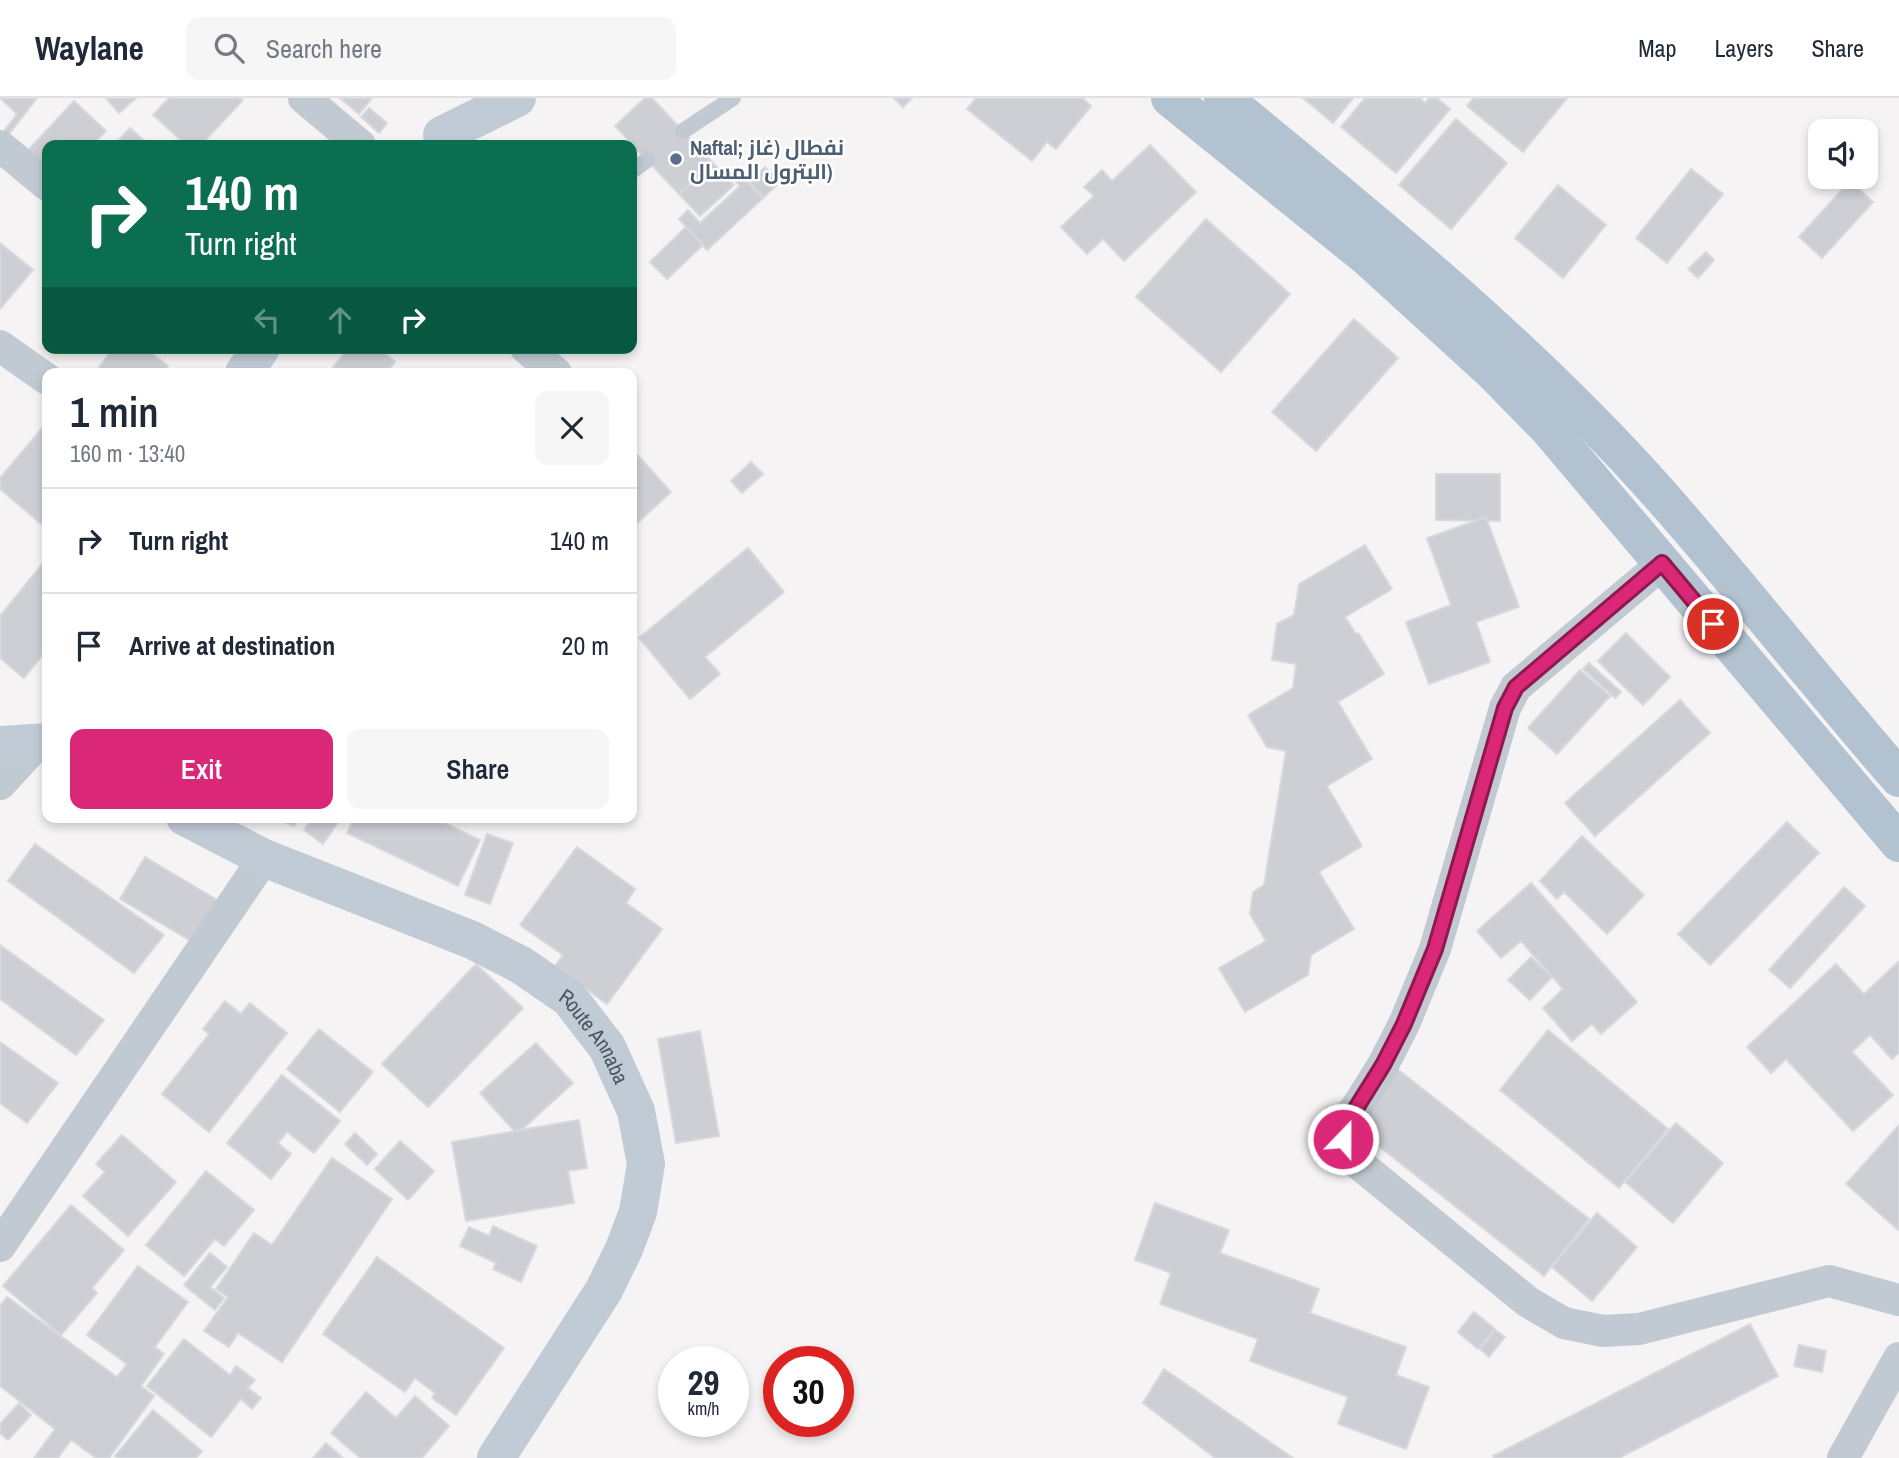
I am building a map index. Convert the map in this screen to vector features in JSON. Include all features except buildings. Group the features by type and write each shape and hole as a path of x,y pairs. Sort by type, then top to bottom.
{"main road":[{"path":"437,140 477,98"},
{"path":"437,140 517,98"},
{"path":"1170,98 1367,257 1492,371 1548,428 1899,843"},
{"path":"1237,102 1501,333 1577,408 1654,488 1899,778"},
{"path":"0,745 42,742"},
{"name":"Route Annaba","path":"197,823 264,858 472,940 521,965 569,998 607,1047 636,1111 646,1164 638,1212 604,1290 496,1458"}],"street":[{"path":"304,98 354,140"},
{"path":"0,146 42,182"},
{"path":"0,346 42,375"},
{"path":"533,354 550,368"},
{"path":"1662,563 1516,687 1505,708 1435,949 1404,1024 1383,1065 1345,1126 1343,1139 1348,1155 1528,1302 1564,1323 1602,1331 1639,1329 1829,1281 1899,1300"},
{"path":"0,784 42,743"},
{"path":"0,1245 264,858"},
{"path":"1843,1458 1899,1358"}],"lane":[{"path":"683,131 733,98"},
{"path":"637,168 648,160"}],"place":[{"name":"Naftal; نفطال (غاز البترول المسال)","path":"676,159"}],"route":[{"path":"1343,1139 1345,1126 1383,1065 1404,1024 1435,949 1505,708 1516,687 1662,563 1713,624"}]}
